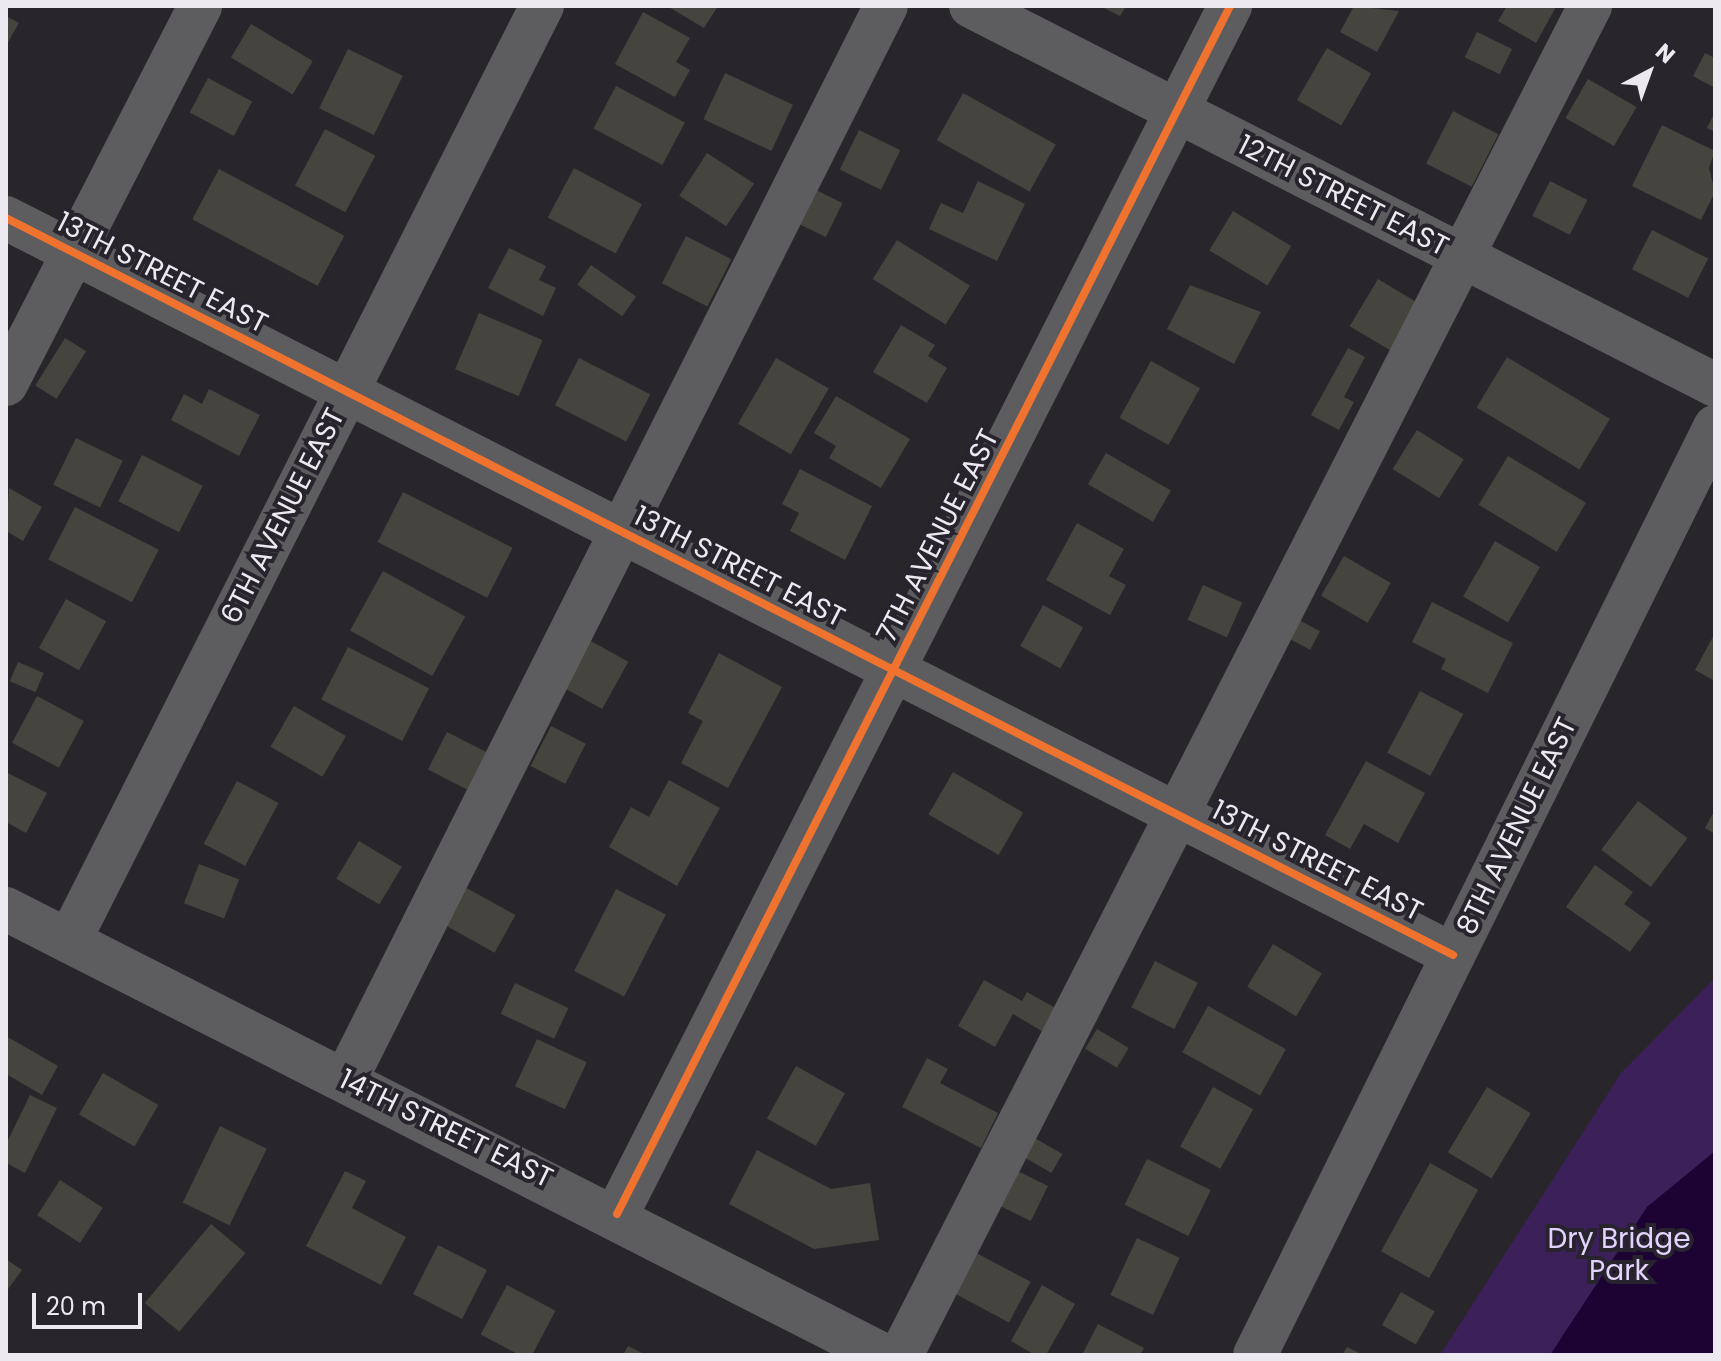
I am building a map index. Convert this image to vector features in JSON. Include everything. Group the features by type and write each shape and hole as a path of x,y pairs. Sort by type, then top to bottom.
{"street":[{"path":"6,384 200,6"},
{"name":"6TH AVENUE EAST","path":"69,941 542,6"},
{"path":"346,1079 886,6"},
{"name":"12TH STREET EAST","path":"971,6 1715,385"},
{"name":"7TH AVENUE EAST","path":"617,1214 1230,6"},
{"path":"901,1355 1174,813 1590,6"},
{"name":"13TH STREET EAST","path":"6,218 1453,955"},
{"name":"8TH AVENUE EAST","path":"1255,1355 1715,427"},
{"name":"14TH STREET EAST","path":"6,909 617,1214 883,1355"}],"green space":[{"name":"Dry Bridge Park","path":"1715,978 1715,1355 1440,1355 1621,1073"}],"shaded area":[{"path":"1715,1151 1715,1355 1550,1355 1647,1207"}],"building":[{"path":"667,6 718,6 704,28"},
{"path":"1100,6 1126,6 1120,16"},
{"path":"1354,6 1399,11 1377,52 1340,32"},
{"path":"1507,6 1556,7 1536,43 1498,21"},
{"path":"643,12 690,38 676,62 690,70 675,97 615,64"},
{"path":"6,16 19,23 6,46"},
{"path":"251,24 313,61 293,95 231,57"},
{"path":"1477,32 1512,49 1500,74 1465,57"},
{"path":"1327,48 1371,74 1341,125 1297,100"},
{"path":"348,49 403,76 374,135 319,108"},
{"path":"1705,53 1715,58 1715,88 1693,76"},
{"path":"725,73 793,105 771,151 703,119"},
{"path":"208,78 252,101 234,136 190,112"},
{"path":"1588,79 1636,107 1614,146 1566,118"},
{"path":"616,86 685,123 662,165 593,128"},
{"path":"963,93 1056,144 1030,192 937,140"},
{"path":"1453,111 1498,134 1472,187 1426,164"},
{"path":"1715,112 1715,132 1707,128"},
{"path":"1662,125 1715,151 1709,168 1715,192 1701,220 1632,186"},
{"path":"325,129 375,156 345,212 295,186"},
{"path":"859,130 900,150 881,190 840,170"},
{"path":"707,153 754,183 726,226 679,196"},
{"path":"574,168 642,204 616,254 548,217"},
{"path":"219,169 344,236 318,286 192,219"},
{"path":"978,181 1025,204 997,261 929,229 941,203 963,213"},
{"path":"1550,181 1587,200 1570,235 1532,216"},
{"path":"812,188 843,203 826,237 795,222"},
{"path":"1233,211 1291,246 1268,285 1209,250"},
{"path":"1652,230 1708,259 1688,298 1632,269"},
{"path":"686,236 731,259 707,306 662,283"},
{"path":"897,240 970,286 946,325 873,279"},
{"path":"509,248 546,266 539,280 556,288 543,316 488,288"},
{"path":"591,265 636,297 622,316 577,285"},
{"path":"1378,279 1419,304 1391,351 1350,326"},
{"path":"1190,285 1261,312 1234,364 1167,329"},
{"path":"479,313 543,340 519,396 455,369"},
{"path":"901,325 935,345 928,356 947,368 927,403 873,372"},
{"path":"65,338 86,351 57,399 35,385"},
{"path":"1348,348 1365,357 1344,397 1354,402 1339,430 1311,415"},
{"path":"1507,357 1610,419 1579,469 1477,408"},
{"path":"579,358 650,394 626,442 555,405"},
{"path":"776,358 829,389 791,454 738,424"},
{"path":"1151,361 1200,388 1168,445 1119,418"},
{"path":"209,389 260,415 239,456 171,420 184,394 202,404"},
{"path":"836,396 910,439 881,488 829,458 836,446 814,433"},
{"path":"1417,430 1464,459 1439,498 1393,469"},
{"path":"76,438 123,461 100,508 53,485"},
{"path":"1106,453 1171,491 1153,522 1088,484"},
{"path":"142,455 203,486 179,532 118,501"},
{"path":"1508,456 1586,503 1557,552 1479,505"},
{"path":"800,469 872,506 845,560 790,531 799,513 782,504"},
{"path":"9,488 42,507 23,541 6,531"},
{"path":"403,492 513,548 487,598 378,542"},
{"path":"75,507 159,550 132,602 48,560"},
{"path":"1077,523 1124,549 1109,576 1126,585 1110,615 1046,580"},
{"path":"1495,541 1540,567 1508,622 1463,596"},
{"path":"1344,556 1391,583 1368,623 1321,596"},
{"path":"383,571 465,617 432,676 350,630"},
{"path":"1203,585 1242,602 1227,637 1188,620"},
{"path":"66,599 106,621 79,670 39,648"},
{"path":"1432,602 1513,643 1488,693 1441,669 1446,659 1412,642"},
{"path":"1043,605 1083,627 1060,668 1020,646"},
{"path":"1297,619 1320,631 1310,650 1287,638"},
{"path":"1715,633 1715,681 1695,670"},
{"path":"589,640 628,662 602,709 563,687"},
{"path":"348,647 429,688 402,741 321,700"},
{"path":"719,653 782,687 728,788 681,763 703,721 688,713"},
{"path":"18,662 44,673 36,692 10,681"},
{"path":"1420,691 1463,714 1430,776 1387,753"},
{"path":"37,696 84,721 59,768 12,743"},
{"path":"294,706 346,736 322,777 270,747"},
{"path":"551,726 586,744 565,784 531,766"},
{"path":"447,732 486,752 467,789 428,769"},
{"path":"1366,761 1425,793 1398,843 1364,824 1350,849 1325,835"},
{"path":"6,772 47,793 26,833 6,822"},
{"path":"953,772 1023,812 999,855 928,814"},
{"path":"669,780 720,808 677,886 609,847 631,807 649,817"},
{"path":"237,781 278,803 245,866 204,844"},
{"path":"1638,801 1688,838 1651,887 1601,850"},
{"path":"1715,810 1715,834 1705,828"},
{"path":"359,841 402,867 379,904 336,879"},
{"path":"199,864 239,879 224,919 184,903"},
{"path":"1595,865 1633,892 1624,904 1651,923 1630,952 1566,907"},
{"path":"463,886 515,915 495,953 442,924"},
{"path":"616,889 666,914 624,996 574,971"},
{"path":"1273,944 1322,973 1296,1016 1247,987"},
{"path":"1155,961 1198,983 1174,1029 1131,1007"},
{"path":"984,980 1022,1001 1027,992 1059,1010 1045,1033 1013,1014 995,1047 958,1026"},
{"path":"515,983 568,1008 554,1039 501,1014"},
{"path":"1208,1006 1286,1049 1260,1096 1182,1052"},
{"path":"1097,1029 1129,1048 1117,1068 1085,1049"},
{"path":"6,1036 58,1066 42,1095 6,1074"},
{"path":"537,1039 587,1062 565,1109 515,1086"},
{"path":"927,1058 948,1069 940,1083 998,1113 981,1148 902,1107"},
{"path":"796,1066 845,1093 816,1146 767,1118"},
{"path":"103,1073 158,1105 134,1147 79,1115"},
{"path":"1213,1087 1253,1109 1220,1169 1180,1146"},
{"path":"1487,1087 1531,1113 1492,1178 1448,1152"},
{"path":"30,1095 57,1108 25,1173 6,1163 6,1144"},
{"path":"220,1126 267,1149 229,1225 183,1202"},
{"path":"1033,1137 1062,1154 1051,1173 1022,1156"},
{"path":"757,1150 831,1189 870,1183 879,1240 814,1249 729,1204"},
{"path":"1147,1159 1211,1190 1188,1236 1125,1205"},
{"path":"1430,1163 1478,1190 1429,1278 1381,1251"},
{"path":"1003,1164 1048,1186 1031,1221 986,1199"},
{"path":"345,1171 366,1181 352,1208 406,1237 381,1285 306,1246"},
{"path":"60,1180 103,1208 80,1243 37,1215"},
{"path":"211,1224 245,1253 179,1332 145,1303"},
{"path":"1137,1238 1180,1258 1153,1315 1110,1295"},
{"path":"438,1245 487,1270 462,1319 413,1294"},
{"path":"967,1248 1031,1282 1009,1322 945,1289"},
{"path":"6,1259 22,1270 6,1292"},
{"path":"507,1285 556,1311 532,1355 519,1355 481,1334"},
{"path":"1042,1285 1075,1304 1046,1355 1035,1355 1011,1341"},
{"path":"1401,1292 1435,1312 1416,1344 1382,1325"},
{"path":"1098,1324 1144,1348 1140,1355 1082,1355"},
{"path":"628,1346 646,1355 623,1355"},
{"path":"1347,1347 1363,1355 1342,1355"}],"cycle path":[{"path":"617,1214 1230,6"},
{"path":"6,218 1453,955"}]}
